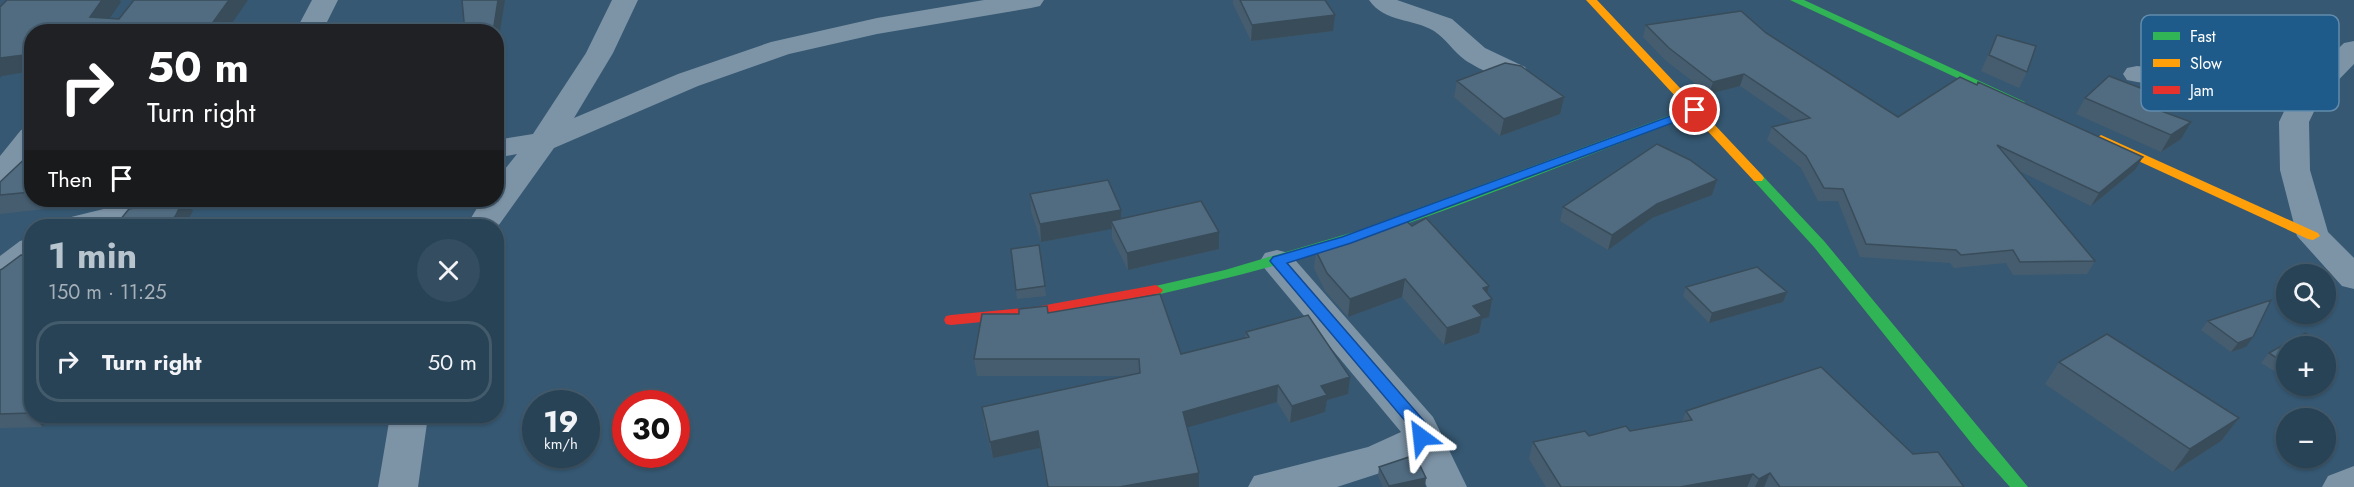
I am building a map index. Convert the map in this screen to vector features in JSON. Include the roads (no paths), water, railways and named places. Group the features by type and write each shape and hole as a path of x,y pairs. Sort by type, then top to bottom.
{"street":[{"path":"312,24 325,0"},
{"path":"504,193 544,141 584,77 625,0"},
{"path":"504,148 544,141 688,80 781,48 877,26 1030,0"},
{"path":"1382,0 1391,8 1443,26 1475,54 1515,73"},
{"path":"1590,0 1820,244 1982,445 2020,487"},
{"path":"1795,0 1820,14 2034,108"},
{"path":"2339,64 2354,49"},
{"path":"2137,74 2141,74"},
{"path":"951,320 1035,312 1159,291 1277,261 1347,240 1695,110"},
{"path":"2299,111 2294,122 2295,170 2313,236"},
{"path":"2088,133 2313,236 2354,278"},
{"path":"0,176 24,146"},
{"path":"99,219 154,207"},
{"path":"0,273 24,255"},
{"path":"1277,261 1419,427 1421,437 1448,487"},
{"path":"399,487 408,423"},
{"path":"1268,487 1395,455 1415,445 1421,437"},
{"path":"2342,487 2354,482"}]}
